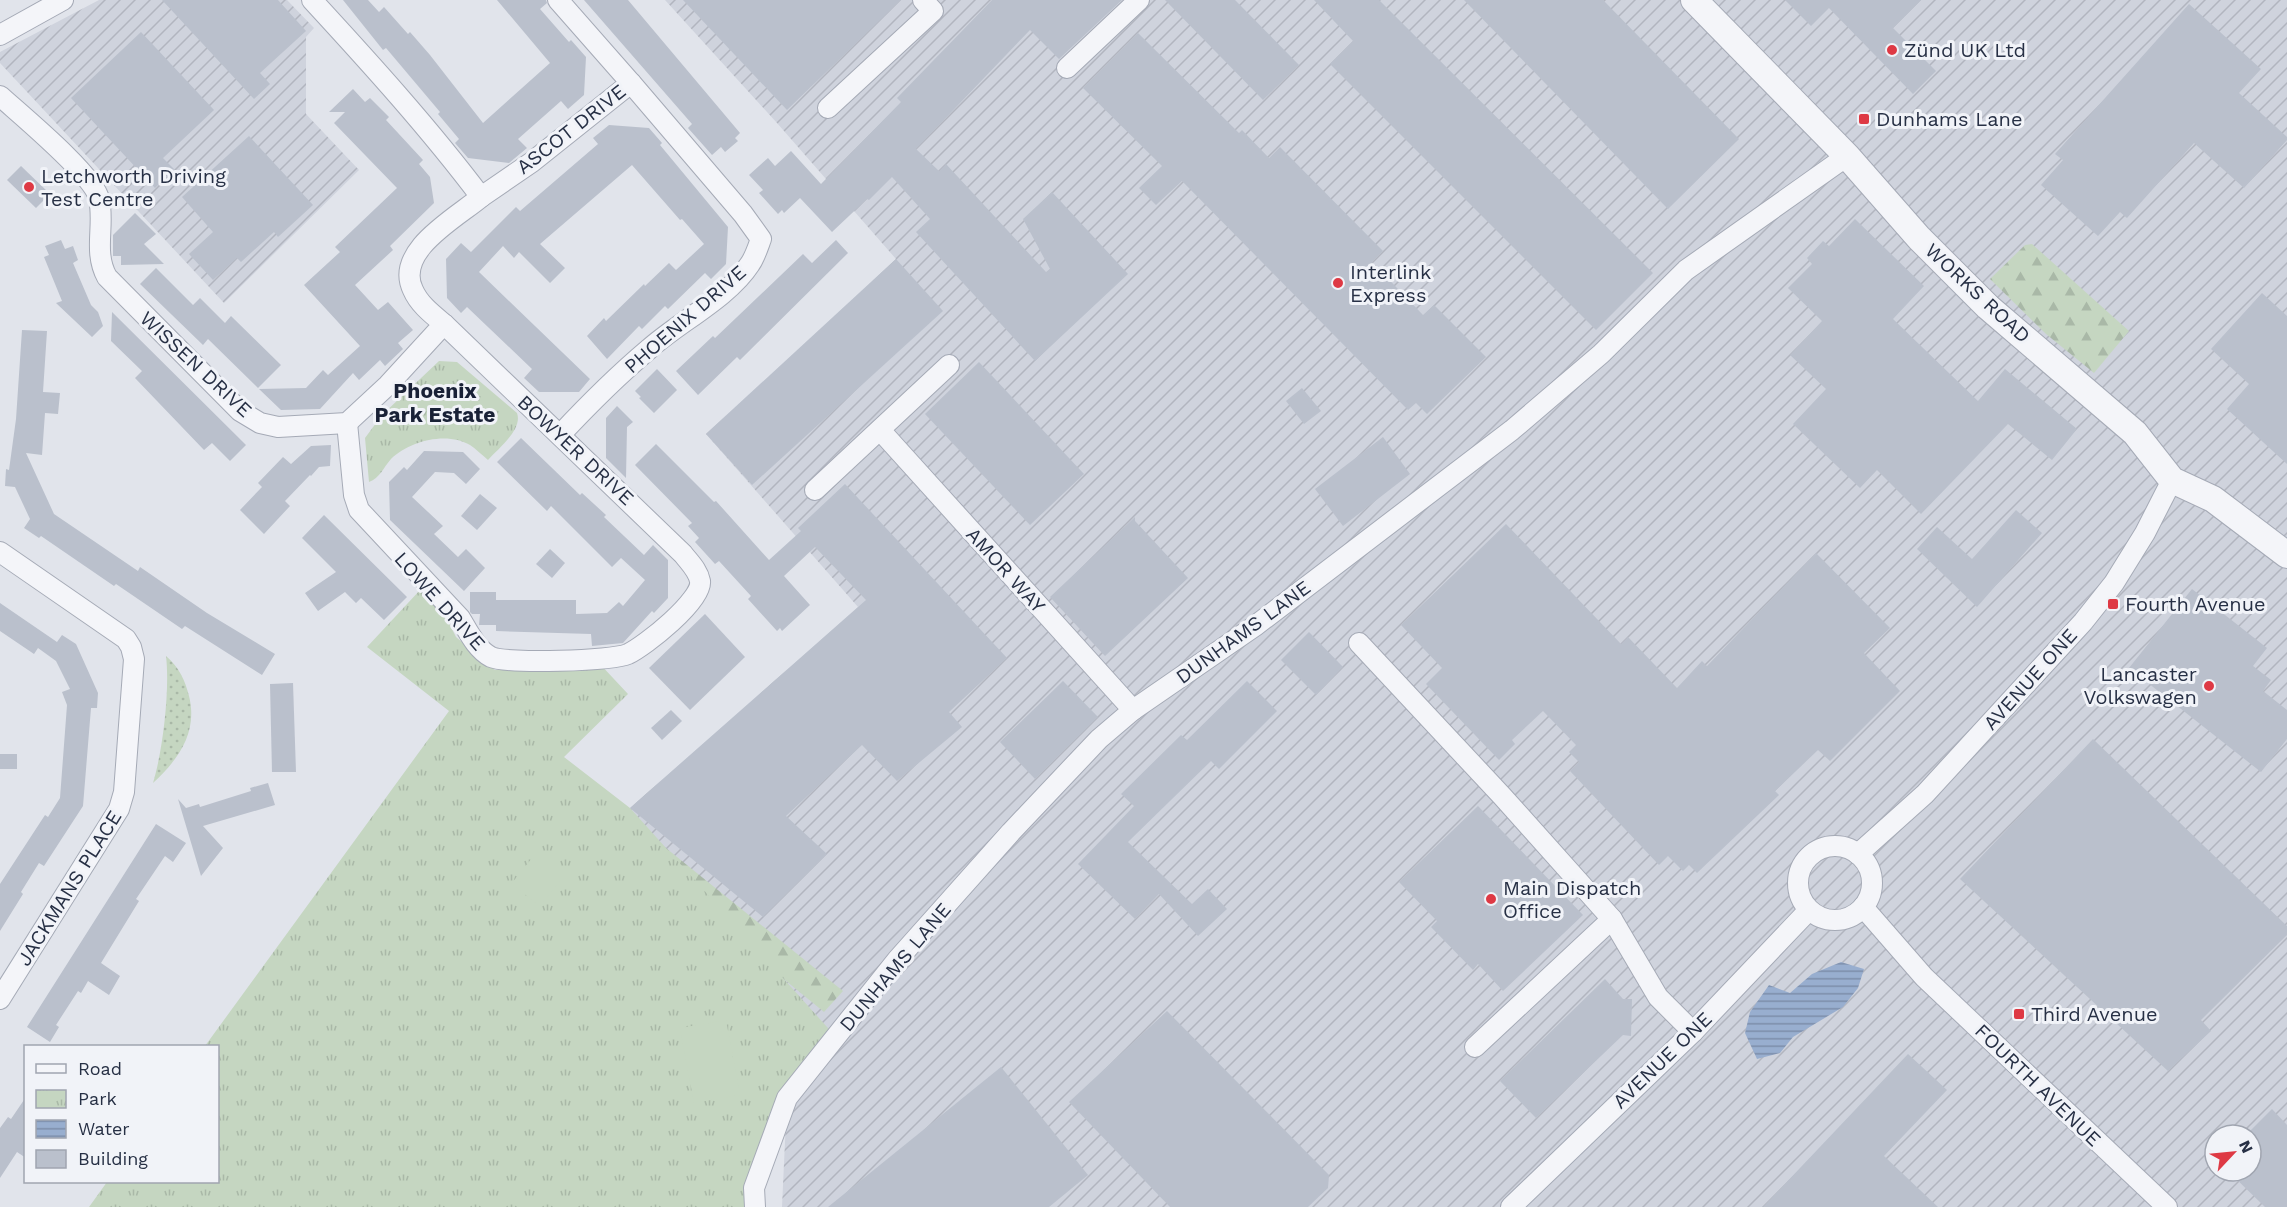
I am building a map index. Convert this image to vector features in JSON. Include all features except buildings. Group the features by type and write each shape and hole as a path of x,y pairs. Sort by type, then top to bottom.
{"street":[{"path":"0,35 63,0"},
{"path":"312,0 397,94 481,197 426,241 410,263 410,282 413,291 424,307 444,324 388,385 347,423"},
{"name":"ASCOT DRIVE","path":"481,197 532,162 631,83 558,0"},
{"path":"828,108 933,11 923,0"},
{"path":"1067,68 1139,0"},
{"name":"WORKS ROAD","path":"1694,0 1847,156 1919,238 1988,308 2135,433 2172,480 2212,498 2287,555"},
{"name":"PHOENIX DRIVE","path":"560,435 588,404 650,348 732,284 751,264 761,239 743,214 631,83"},
{"name":"WISSEN DRIVE","path":"0,96 82,172 96,189 100,207 99,255 106,277 240,411 260,423 278,427 347,423"},
{"name":"DUNHAMS LANE","path":"755,1207 754,1188 788,1098 897,960 1099,739 1133,710 1231,644 1512,430 1601,354 1686,270 1847,156"},
{"name":"BOWYER DRIVE","path":"444,324 670,540 694,567 700,582"},
{"path":"815,490 949,365"},
{"name":"LOWE DRIVE","path":"347,423 354,495 359,510 460,618 472,639 491,657 514,661 605,658 628,654 686,609 697,595 700,582"},
{"name":"AMOR WAY","path":"880,430 1133,710"},
{"name":"AVENUE ONE","path":"1858,854 1925,794 2083,622 2114,583 2145,533 2172,480"},
{"name":"JACKMANS PLACE","path":"0,552 126,639 134,659 124,792 119,809 0,999"},
{"path":"1359,644 1502,796 1612,919 1658,997 1693,1032"},
{"path":"1832,846 1846,847 1858,854 1868,865 1872,879 1870,894 1863,907 1852,916 1837,920 1822,918 1809,910 1801,898 1798,884 1800,870 1808,857 1819,849 1832,846"},
{"name":"FOURTH AVENUE","path":"1863,907 1924,977 2167,1207"},
{"name":"AVENUE ONE","path":"1511,1207 1693,1032 1809,910"},
{"path":"1475,1047 1612,919"}],"shaded area":[{"path":"99,0 287,0 314,28 306,37 306,114 359,170 224,303 0,63 0,52"},
{"path":"665,0 2287,0 2287,1207 782,1207 787,1098 630,808 858,607 706,434 896,259"}],"green space":[{"path":"2032,244 2129,331 2094,373 2046,334 1990,279 2025,245"},
{"path":"439,361 457,362 517,413 517,425 513,432 488,460 470,445 461,441 440,439 418,443 391,459 379,475 369,482 365,438 382,415"},
{"path":"421,589 443,611 456,637 495,670 599,663 628,694 564,757 630,808 836,1037 787,1098 755,1207 89,1207 106,1183 219,1183 219,1045 206,1045 449,711 367,647"},
{"path":"166,656 178,669 186,685 191,721 184,744 178,754 153,783 165,720"},
{"path":"453,676 843,991 824,1012 696,907"},
{"path":"532,858 560,881 540,906 511,884"},
{"path":"726,1020 740,1095 694,1103 680,1028"}],"water":[{"path":"1841,962 1864,969 1858,988 1843,1007 1793,1037 1780,1053 1757,1059 1745,1033 1750,1012 1769,985 1790,993 1812,974"}],"place":[{"name":"Zünd UK Ltd","path":"1892,50"},
{"name":"Dunhams Lane","path":"1864,119"},
{"name":"Letchworth Driving Test Centre","path":"29,187"},
{"name":"Interlink Express","path":"1338,283"},
{"name":"Fourth Avenue","path":"2113,604"},
{"name":"Lancaster Volkswagen","path":"2209,686"},
{"name":"Main Dispatch Office","path":"1491,899"},
{"name":"Third Avenue","path":"2019,1014"}],"district":[{"name":"Phoenix Park Estate","path":"435,403"}]}
